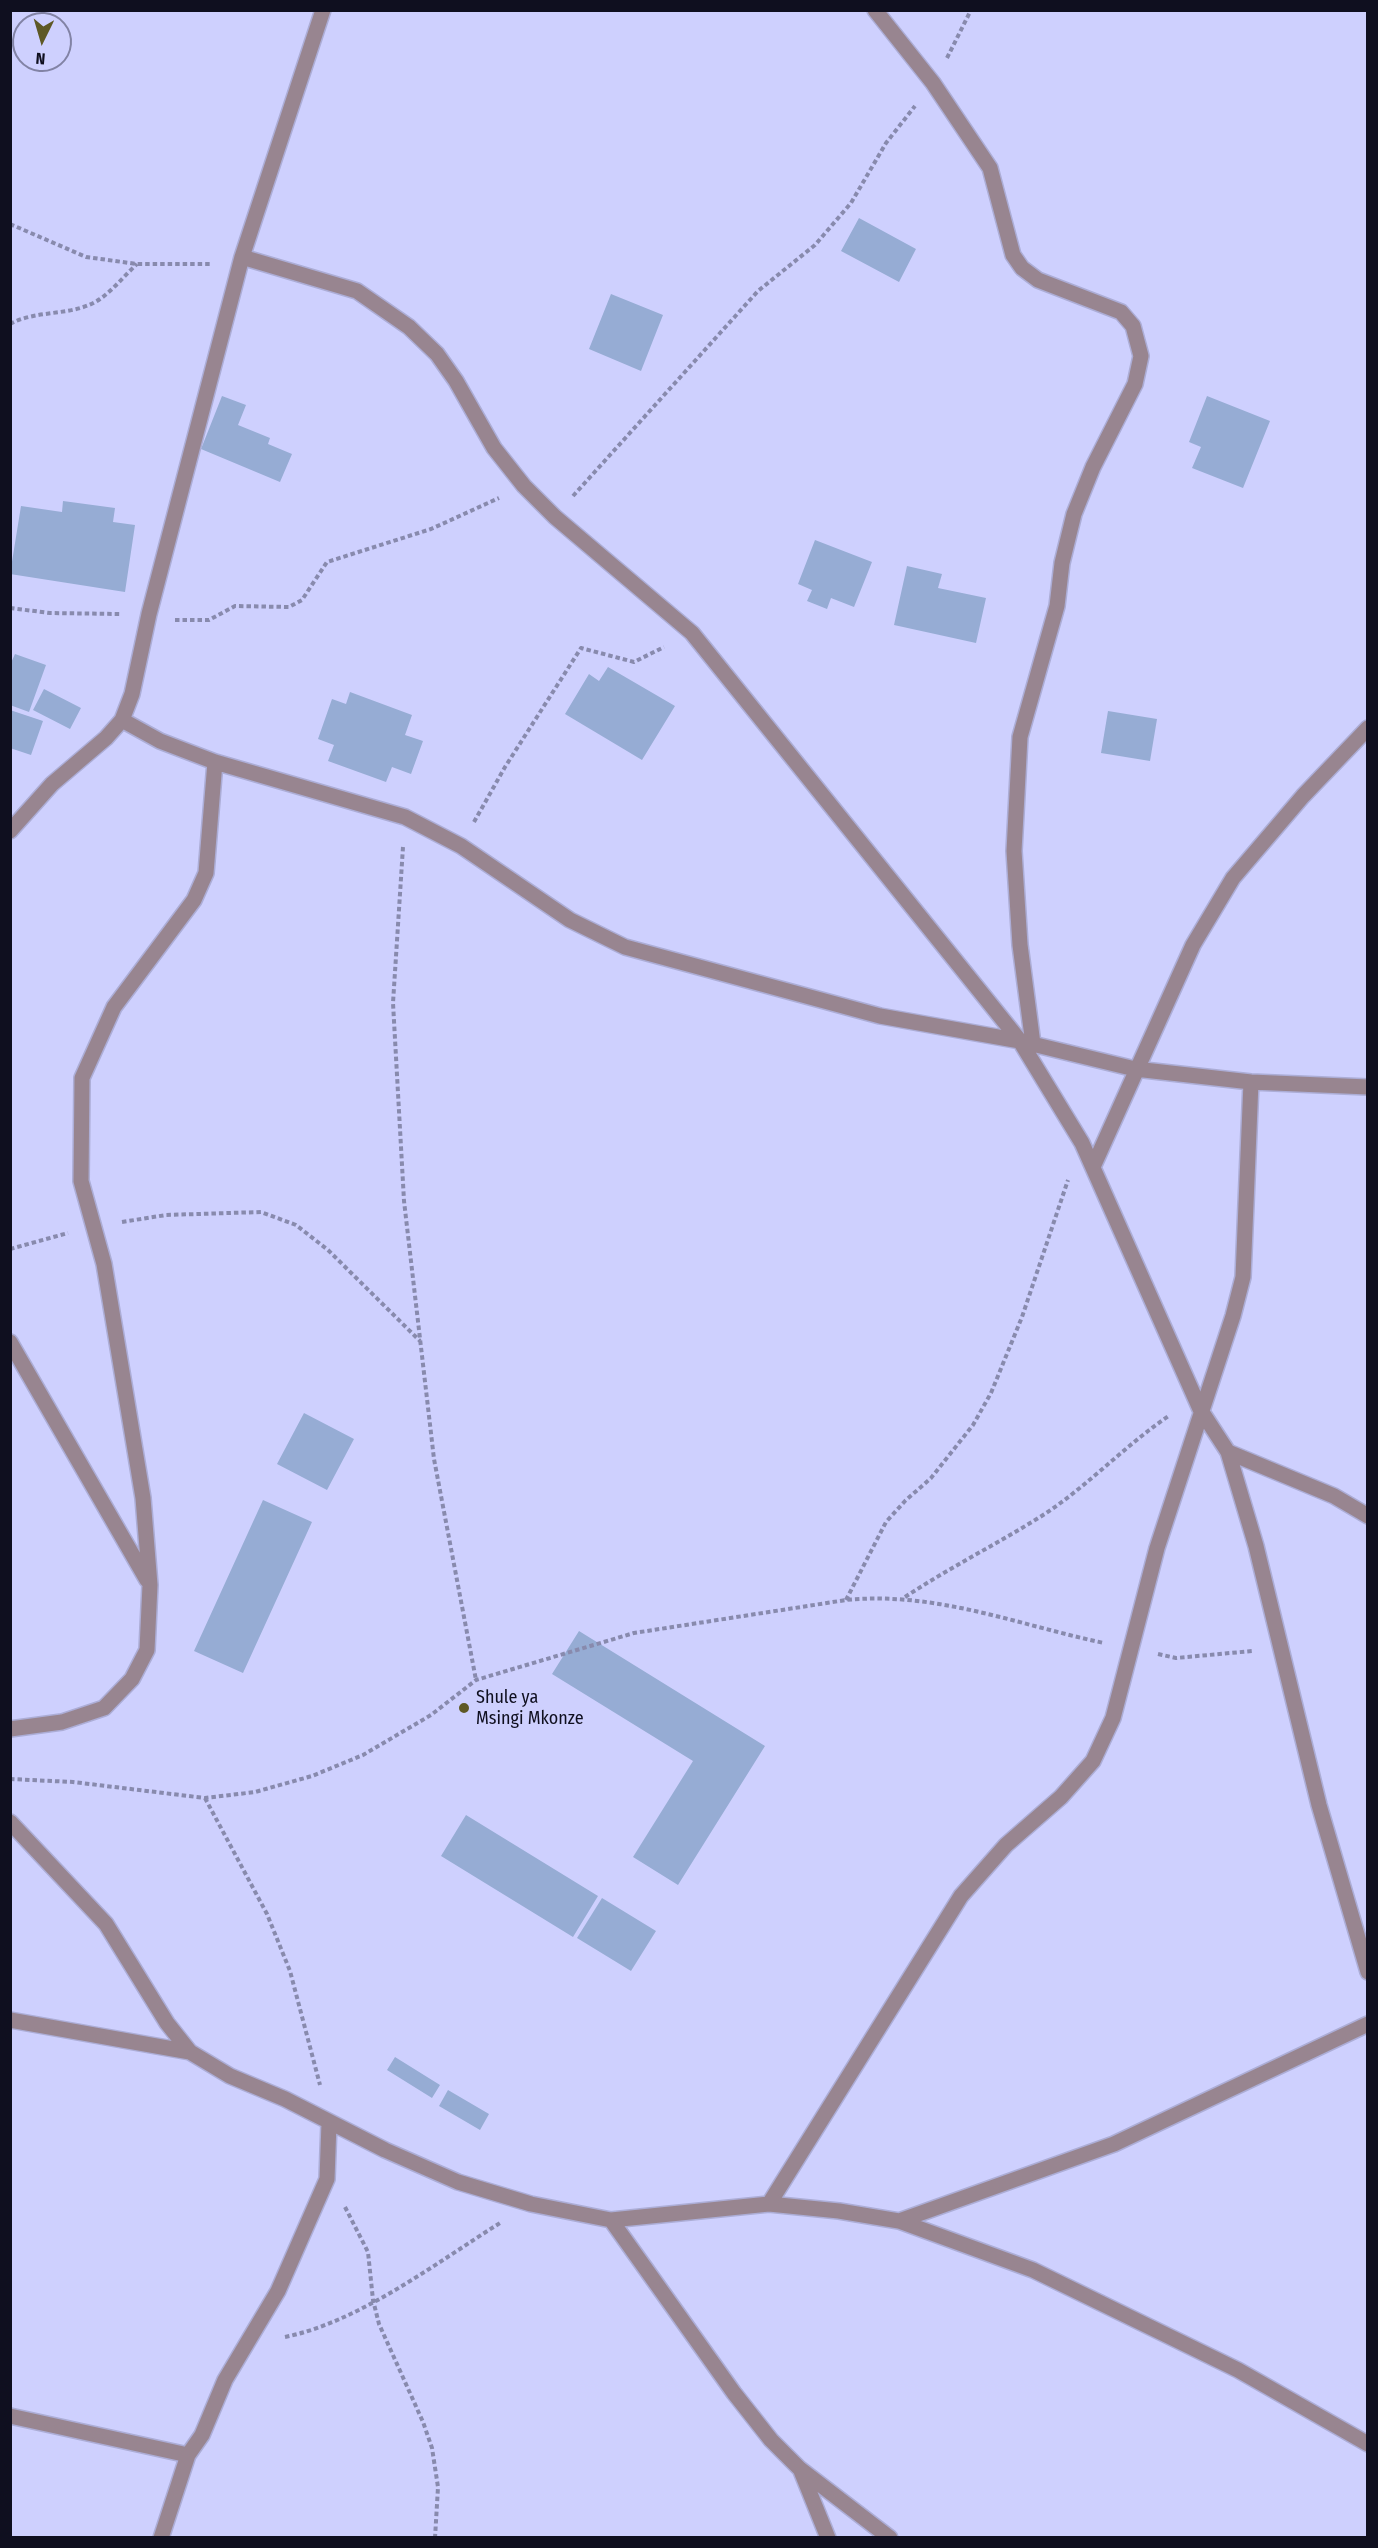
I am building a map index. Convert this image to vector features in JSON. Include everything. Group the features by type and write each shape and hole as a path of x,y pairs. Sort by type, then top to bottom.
{"street":[{"path":"10,831 52,784 106,738 122,720 132,694 149,614 242,257 323,10"},
{"path":"875,10 933,83 990,168 1013,255 1022,268 1038,280 1121,312 1133,326 1141,356 1135,384 1093,467 1074,514 1062,563 1057,606 1020,737 1014,851 1026,1043"},
{"path":"242,257 357,291 409,327 437,354 456,381 494,448 524,486 555,517 692,633 1026,1043 1082,1143 1198,1404 1228,1452 1256,1546 1319,1805 1368,1972"},
{"path":"122,720 160,741 215,762 405,816 461,846 570,920 625,947 880,1016 1026,1043 1135,1069 1251,1082 1368,1087"},
{"path":"1093,1167 1135,1069 1193,945 1233,878 1303,796 1368,728"},
{"path":"10,1729 62,1722 104,1708 132,1679 147,1650 150,1585 143,1498 104,1264 81,1181 82,1078 114,1007 194,900 206,873 215,762"},
{"path":"769,2204 961,1896 1006,1845 1061,1797 1093,1761 1113,1718 1156,1548 1198,1404 1233,1316 1243,1277 1251,1082"},
{"path":"10,1342 150,1585"},
{"path":"1228,1452 1335,1496 1368,1516"},
{"path":"10,1822 106,1924 167,2023 190,2052 230,2076 285,2099 329,2123 458,2182 531,2204 611,2220 769,2204 839,2211 899,2222 1033,2270 1238,2370 1368,2444"},
{"path":"10,2020 190,2052"},
{"path":"899,2222 1114,2144 1368,2024"},
{"path":"161,2538 188,2455 202,2435 225,2380 279,2291 327,2179 329,2123"},
{"path":"611,2220 734,2393 771,2440 800,2469 890,2538"},
{"path":"10,2416 188,2455"},
{"path":"800,2469 828,2538"}],"path":[{"path":"555,517 758,291 815,245 851,202 886,143 933,83 971,10"},
{"path":"10,224 86,257 137,264 219,264 242,257"},
{"path":"10,324 19,320 70,310 99,300 137,264"},
{"path":"10,477 10,548"},
{"path":"10,608 50,613 149,614 192,621 209,620 235,606 289,607 302,600 327,562 431,529 524,486"},
{"path":"461,846 505,767 581,648 634,662 692,633"},
{"path":"405,816 393,1003 404,1201 434,1459 476,1680"},
{"path":"846,1600 886,1522 904,1501 932,1478 973,1425 991,1393 1022,1317 1082,1143"},
{"path":"10,1249 94,1227 166,1215 261,1212 296,1225 328,1250 421,1342"},
{"path":"904,1598 941,1573 1040,1517 1124,1448 1198,1404"},
{"path":"10,1779 74,1782 205,1798 255,1792 312,1776 363,1755 431,1715 476,1680 634,1633 846,1600 904,1598 1011,1618 1081,1638 1176,1658 1280,1648"},
{"path":"205,1798 257,1895 290,1971 329,2123"},
{"path":"327,2179 363,2239 371,2267 373,2300 379,2324 423,2422 432,2448 438,2487 435,2538"},
{"path":"248,2344 317,2329 373,2300 531,2204"}],"building":[{"path":"859,218 916,249 899,282 841,251"},
{"path":"611,294 663,315 641,371 589,349"},
{"path":"222,396 246,405 238,425 270,438 268,444 292,454 280,482 201,449"},
{"path":"1207,396 1270,421 1243,488 1192,468 1201,447 1189,442"},
{"path":"63,501 115,508 113,522 135,525 125,592 10,574 21,506 62,512"},
{"path":"815,540 872,562 854,607 831,598 827,609 807,601 812,590 798,584"},
{"path":"907,566 942,574 938,588 986,598 976,643 894,625"},
{"path":"15,654 46,665 29,712 10,705 10,665"},
{"path":"608,667 675,706 642,760 565,714 589,674 599,681"},
{"path":"44,689 81,708 70,729 33,710"},
{"path":"350,692 412,715 405,735 423,741 411,774 392,767 386,782 328,761 334,745 318,739 332,699 346,704"},
{"path":"10,710 43,721 31,755 10,748"},
{"path":"1108,711 1157,719 1150,761 1101,753"},
{"path":"304,1413 354,1439 327,1490 277,1464"},
{"path":"263,1500 312,1522 243,1673 194,1651"},
{"path":"579,1631 765,1746 678,1885 633,1857 693,1761 552,1674"},
{"path":"466,1815 598,1896 573,1937 441,1856"},
{"path":"602,1898 656,1931 631,1971 577,1938"},
{"path":"395,2057 440,2085 432,2098 387,2070"},
{"path":"448,2090 489,2114 480,2130 439,2106"}],"place":[{"name":"Shule ya Msingi Mkonze","path":"464,1708"}]}
